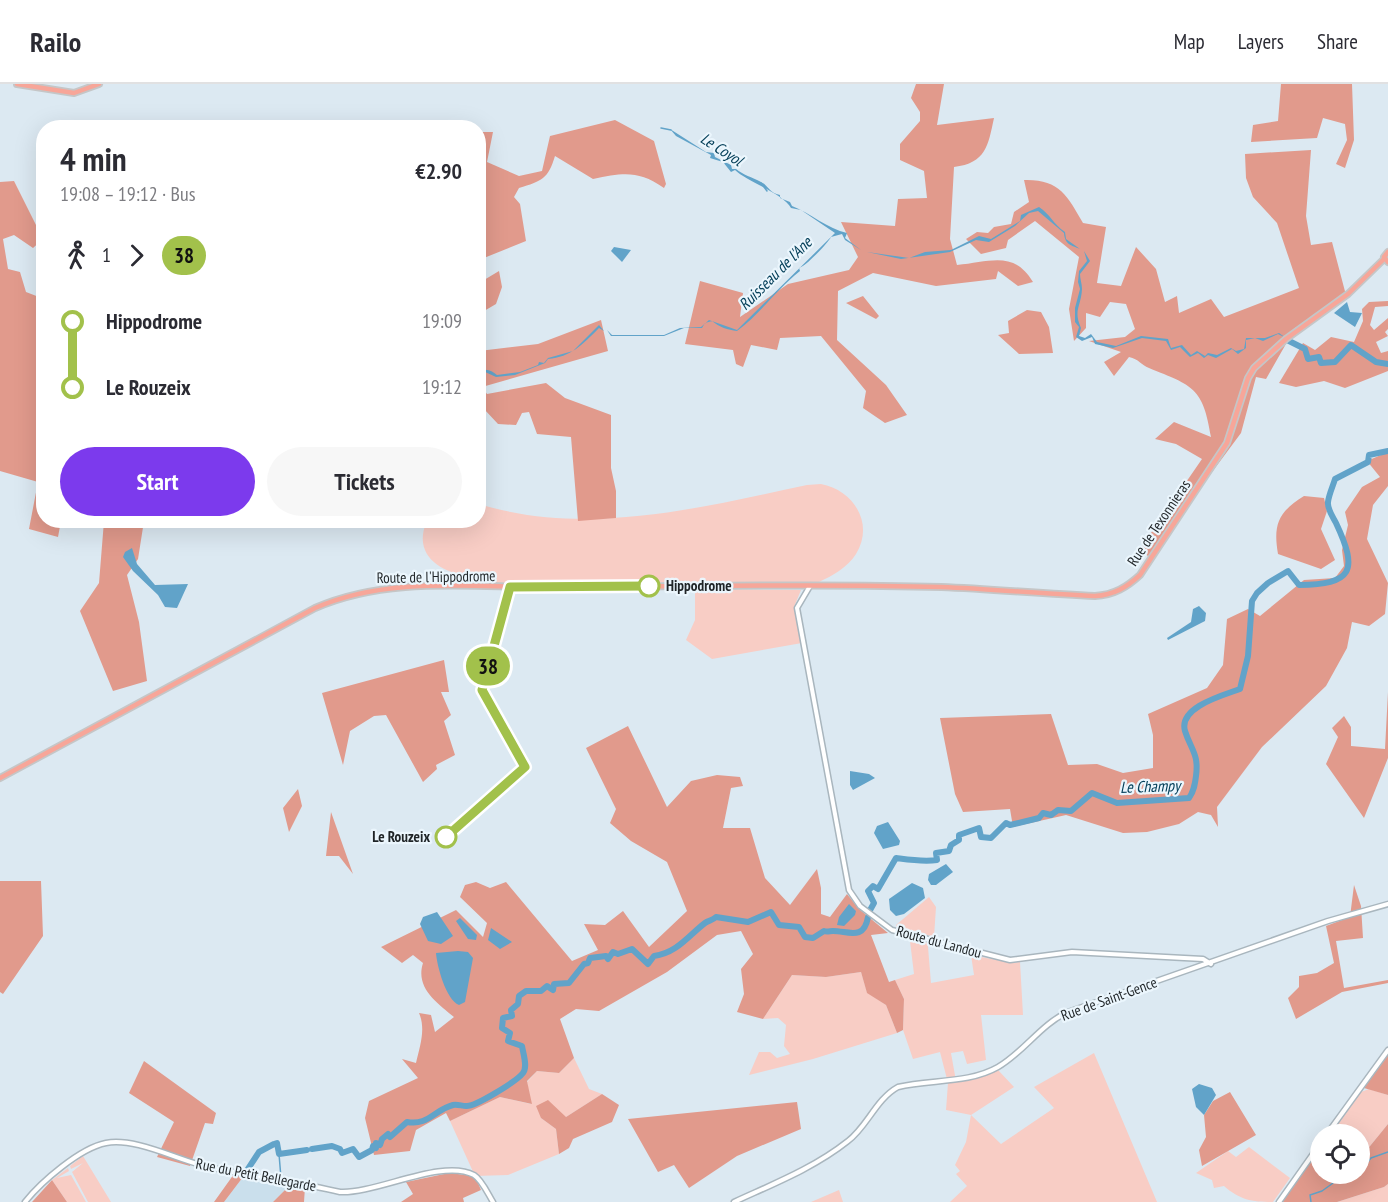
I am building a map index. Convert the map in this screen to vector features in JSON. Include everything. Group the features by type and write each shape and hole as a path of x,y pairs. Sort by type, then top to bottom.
{"main road":[{"path":"17,84 74,93 99,84"},
{"name":"Rue de Texonnieras","path":"810,586 942,587 1104,596 1128,586 1147,566 1227,443 1248,378 1254,368 1286,339 1348,294 1386,260 1388,252"},
{"name":"Route de l'Hippodrome","path":"0,778 315,608 351,594 386,588 446,586 810,586"}],"street":[{"name":"Route du Landou","path":"810,586 797,608 849,890 860,906 879,922 896,931 1010,960 1072,952 1114,952 1203,959 1211,963"},
{"name":"Rue de Saint-Gence","path":"734,1202 814,1164 848,1142 888,1094 898,1088 989,1071 1023,1050 1061,1015 1328,921 1388,904"},
{"path":"1335,1124 1388,1050"},
{"name":"Rue du Petit Bellegarde","path":"25,1202 41,1184 82,1153 99,1145 114,1142 132,1144 212,1168 340,1192 357,1191 439,1172 471,1174 480,1180 493,1202"},
{"path":"1279,1202 1310,1158"}],"shaded area":[{"path":"916,84 944,84 937,125 994,118 984,151 973,162 954,167 950,239 957,265 1000,260 1009,262 1018,265 1033,282 1018,286 998,271 996,279 936,286 873,273 838,291 837,340 886,385 907,415 885,423 863,408 866,391 821,336 780,338 777,350 751,345 743,367 736,364 733,350 685,344 700,281 743,293 740,317 788,284 849,270 858,257 841,222 895,226 898,199 927,198 924,171 900,160 900,144 920,121 920,112 911,98"},
{"path":"1281,84 1352,84 1354,140 1345,168 1336,164 1347,140 1345,124 1323,118 1317,138 1251,142 1253,125 1278,121"},
{"path":"615,120 654,141 666,184 664,188 646,178 630,174 593,179 555,156 550,170 543,178 519,188 514,197 520,204 526,241 486,257 486,132 493,132 487,162 519,176 542,171 550,136"},
{"path":"1311,150 1306,216 1311,245 1332,242 1347,299 1295,328 1266,379 1256,377 1241,433 1149,557 1140,549 1202,459 1176,444 1155,439 1174,422 1211,437 1208,420 1199,398 1194,390 1176,379 1146,367 1129,357 1114,376 1104,362 1121,352 1089,341 1125,337 1135,329 1126,304 1110,302 1100,317 1086,313 1086,328 1074,341 1069,309 1079,257 1035,221 1008,240 1006,248 981,254 966,239 977,232 988,233 994,227 1011,224 1014,212 1029,202 1024,180 1046,182 1067,197 1083,223 1106,227 1097,283 1121,286 1136,247 1156,269 1165,302 1177,296 1179,313 1211,299 1224,317 1299,288 1277,223 1253,197 1246,178 1245,154"},
{"path":"14,181 36,225 36,245 33,248 14,235 3,239 8,269 20,272 26,292 36,296 36,481 0,471 0,182"},
{"path":"499,271 502,287 496,304 486,310 486,279"},
{"path":"863,296 879,316 876,319 846,303"},
{"path":"1388,301 1388,306 1375,307 1370,325 1374,330 1388,318 1388,329 1385,332 1388,336 1376,342 1381,353 1388,351 1388,371 1345,388 1324,381 1296,387 1279,383 1303,343 1315,350 1331,337 1354,342 1363,321 1362,309 1369,302"},
{"path":"1027,310 1041,312 1049,327 1053,353 1019,354 998,335 1009,333 1008,321"},
{"path":"601,320 608,351 486,386 486,350 538,344"},
{"path":"546,383 565,398 611,415 611,468 616,491 616,518 578,521 571,437 537,434 529,412 522,413 516,425 498,424 486,411 486,393"},
{"path":"1388,452 1388,486 1373,505 1367,539 1388,583 1385,614 1369,626 1352,622 1347,648 1326,686 1262,747 1217,807 1218,827 1211,815 1198,812 1179,824 1147,832 1123,833 1066,815 1013,827 1010,809 963,812 955,794 940,718 1051,714 1068,765 1097,764 1123,773 1153,768 1153,735 1148,714 1207,688 1223,665 1227,619 1248,609 1260,616 1304,580 1335,578 1344,566 1342,550 1348,525 1345,512 1362,487 1380,477 1367,461"},
{"path":"821,484 843,493 858,510 862,520 861,542 853,559 839,571 819,582 468,583 468,575 447,570 431,559 423,543 424,528 486,528 486,506 520,514 602,519 684,510"},
{"path":"36,492 36,528 60,528 58,537 29,529"},
{"path":"1304,496 1324,498 1327,511 1321,529 1335,560 1321,569 1278,554 1276,535 1279,520 1288,508"},
{"path":"103,528 143,528 138,559 127,575 139,622 147,681 113,691 80,611 99,583"},
{"path":"695,589 801,590 794,607 802,643 712,659 686,640 695,620"},
{"path":"444,660 449,692 441,692 451,715 444,721 455,755 436,765 437,769 423,782 386,715 374,716 350,731 343,765 322,693"},
{"path":"1388,692 1388,758 1364,818 1326,764 1338,737 1332,728 1344,716 1351,727 1351,746 1385,749"},
{"path":"628,726 667,807 691,781 717,775 740,777 743,786 731,788 723,828 750,828 765,878 790,905 817,869 821,888 821,914 830,917 847,894 859,909 888,933 871,935 889,982 895,980 904,999 903,1030 897,1033 886,1005 867,993 861,972 826,977 792,975 763,1019 737,1012 744,994 741,969 753,954 741,931 717,935 667,972 599,1011 576,1009 560,1019 574,1058 559,1073 537,1071 527,1081 532,1104 500,1097 450,1121 446,1113 416,1130 410,1151 374,1155 365,1118 369,1101 418,1078 402,1059 416,1063 422,1031 419,1013 431,1015 435,1032 454,1017 429,994 422,980 423,963 413,955 402,963 381,947 456,910 483,937 487,923 460,897 465,885 476,882 490,888 506,882 572,961 598,950 584,924 605,925 623,911 649,947 687,911 667,862 631,841 610,823 616,809 586,748"},
{"path":"298,789 302,806 289,832 283,808"},
{"path":"331,812 353,874 339,856 326,856"},
{"path":"0,881 41,881 43,936 3,994 0,992"},
{"path":"1354,885 1361,906 1363,938 1336,941 1344,988 1388,980 1388,983 1342,992 1296,1019 1288,998 1299,987 1299,976 1317,973 1334,963 1326,926 1350,917"},
{"path":"929,897 936,907 934,937 927,935 931,983 974,975 971,955 1012,963 1020,962 1023,1015 981,1015 986,1060 967,1064 963,1051 951,1053 956,1081 998,1070 1014,1087 971,1115 946,1110 948,1083 940,1052 913,1059 903,1030 904,999 895,980 914,974 909,933 898,929 896,925"},
{"path":"861,972 867,992 886,1005 897,1033 813,1059 749,1075 759,1052 770,1052 777,1058 790,1054 784,1046 786,1025 778,1018 763,1019 792,975 826,977"},
{"path":"1094,1053 1157,1202 950,1202 967,1186 956,1174 960,1171 955,1165 966,1142 971,1115 1001,1144 1054,1108 1034,1087"},
{"path":"1388,1055 1388,1095 1364,1088"},
{"path":"574,1058 589,1089 602,1094 566,1117 541,1118 556,1129 559,1154 508,1175 475,1176 450,1121 500,1097 531,1104 527,1082 537,1071 559,1073"},
{"path":"144,1061 216,1113 213,1124 205,1123 190,1166 157,1157 174,1122 129,1093"},
{"path":"1369,1089 1388,1095 1388,1124 1370,1146 1370,1124 1338,1124 1361,1092"},
{"path":"1230,1092 1256,1135 1202,1166 1199,1150 1206,1137 1204,1115 1213,1101"},
{"path":"602,1094 619,1105 612,1122 573,1139 569,1148 559,1154 556,1129 541,1118 536,1106 548,1100 566,1117"},
{"path":"797,1102 801,1129 737,1156 689,1188 674,1165 658,1172 628,1119"},
{"path":"1388,1124 1388,1184 1384,1187 1337,1202 1282,1202 1310,1162 1310,1184 1370,1184 1370,1146"},
{"path":"1249,1147 1290,1178 1273,1202 1247,1199 1224,1186 1214,1188 1212,1180 1196,1173 1228,1151 1236,1157"},
{"path":"83,1156 111,1202 88,1202 72,1172 83,1163 71,1169 70,1166"},
{"path":"68,1168 69,1171 57,1178 71,1175 86,1202 67,1202 52,1180"},
{"path":"449,1173 475,1176 481,1190 463,1198 464,1202 401,1202 413,1194 406,1182"},
{"path":"234,1174 243,1177 224,1202 214,1202"},
{"path":"243,1177 291,1184 273,1202 224,1202"},
{"path":"52,1180 67,1202 32,1202"},
{"path":"291,1184 305,1187 304,1202 273,1202"},
{"path":"1388,1184 1388,1202 1337,1202 1384,1187"},
{"path":"839,1190 843,1202 811,1202"}],"water":[{"path":"670,129 706,152 714,153 715,157 731,165 732,169 736,169 764,184 780,197 735,170 731,172 723,162 710,158 711,155 676,136"},
{"path":"782,199 790,202 792,206 800,210 791,208"},
{"path":"1039,207 1065,232 1066,239 1080,249 1069,244 1066,240 1064,233 1038,211 1029,213 1015,226 989,242 976,240 950,252 910,258 925,252 951,250 979,236 991,239 1020,221 1021,215"},
{"path":"802,211 847,233 845,238 861,250 845,240 842,234 831,237 806,264 800,267 835,233"},
{"path":"614,247 631,250 622,262 611,251"},
{"path":"1084,251 1090,261 1080,274 1082,289 1078,312 1081,328 1079,336 1085,338 1091,334 1097,342 1116,346 1141,336 1168,339 1171,348 1182,345 1191,355 1197,351 1205,356 1208,353 1217,355 1231,348 1236,351 1244,349 1246,338 1255,338 1246,340 1246,348 1238,354 1232,349 1216,358 1208,355 1204,358 1198,353 1190,357 1180,347 1171,350 1166,341 1142,338 1113,348 1095,344 1092,337 1082,341 1076,337 1079,327 1075,322 1075,308 1080,289 1079,271 1087,261"},
{"path":"867,252 908,258 901,259"},
{"path":"799,268 800,271 737,331 724,328 712,321 737,330"},
{"path":"1347,302 1350,312 1362,313 1355,327 1334,313"},
{"path":"704,324 702,328 684,328 664,336 611,336 607,330 612,335 664,335 680,328 701,327"},
{"path":"599,325 604,331 599,328 573,351"},
{"path":"1279,333 1286,338 1278,334 1263,341 1255,338 1265,338"},
{"path":"572,351 563,356 548,359 545,363 515,375 496,377 486,372 486,370 489,370 497,375 520,372 538,365 539,362 544,363 548,358"},
{"path":"132,548 137,564 155,585 188,584 177,608 165,607 158,595 133,571 123,557 125,552"},
{"path":"1199,606 1206,613 1205,621 1168,640 1167,638 1191,622 1193,609"},
{"path":"850,771 869,774 875,778 853,790 850,785"},
{"path":"888,822 900,841 899,845 883,849 874,833 877,826"},
{"path":"946,864 953,872 936,885 931,885 928,880 929,874"},
{"path":"912,883 923,888 925,898 904,914 896,916 890,910 889,899"},
{"path":"849,904 856,911 855,915 844,926 837,925 839,917"},
{"path":"437,912 453,936 441,944 428,941 420,924 423,917"},
{"path":"460,918 477,935 476,940 468,939 456,921"},
{"path":"491,928 512,942 500,949 488,940"},
{"path":"468,952 473,958 465,1002 459,1005 454,1002 446,990 436,953"},
{"path":"1199,1084 1212,1088 1216,1095 1204,1115 1196,1107 1192,1089"}],"waterway":[{"name":"Le Coyol","path":"661,128 671,130"},
{"name":"Le Coyol","path":"761,183 767,191"},
{"name":"Ruisseau de l'Ane","path":"1287,340 1305,349 1308,359 1319,357 1321,363 1335,362 1351,345 1376,362 1388,364"},
{"name":"Le Champy","path":"869,912 874,903 868,891 873,886 878,889 896,858 937,860 936,853 949,851 951,845 959,840 959,835 979,828 981,837 991,838 1006,823 1010,825 1039,818 1043,813 1051,815 1058,810 1071,811 1092,793 1117,803 1189,798 1195,785 1197,769 1194,752 1185,731 1185,723 1188,715 1204,703 1240,689 1248,656 1252,601 1268,583 1288,571 1299,585 1330,582 1340,578 1346,572 1347,553 1328,507 1331,490 1335,479 1368,462 1369,455 1388,451"},
{"name":"Le Champy","path":"312,1149 332,1146 340,1149 342,1153 353,1149 359,1157 372,1150 373,1146 376,1148 376,1143 380,1145 382,1139 388,1134 390,1137 407,1122 426,1120 453,1105 471,1105 513,1082 523,1073 525,1060 522,1046 508,1041 510,1033 502,1028 503,1018 512,1016 511,1010 518,1004 519,996 526,991 541,991 547,986 553,990 554,984 569,983 590,958 606,956 608,959 613,952 618,954 632,949 648,964 654,956 676,948 705,923 716,917 748,922 771,912 779,925 799,927 805,937 813,938 824,931 859,932 863,929 868,917"},
{"name":"Le Champy","path":"246,1172 259,1152 274,1144 277,1143 279,1154 307,1150"},
{"path":"1311,1202 1310,1195 1322,1191 1340,1178 1359,1173 1371,1158 1388,1152"},
{"path":"279,1154 281,1178"}],"bus line":[{"name":"38","path":"446,837 525,767 484,698 482,690 510,587 649,586"}],"place":[{"name":"Hippodrome","path":"649,586"},
{"name":"Le Rouzeix","path":"446,837"}]}
